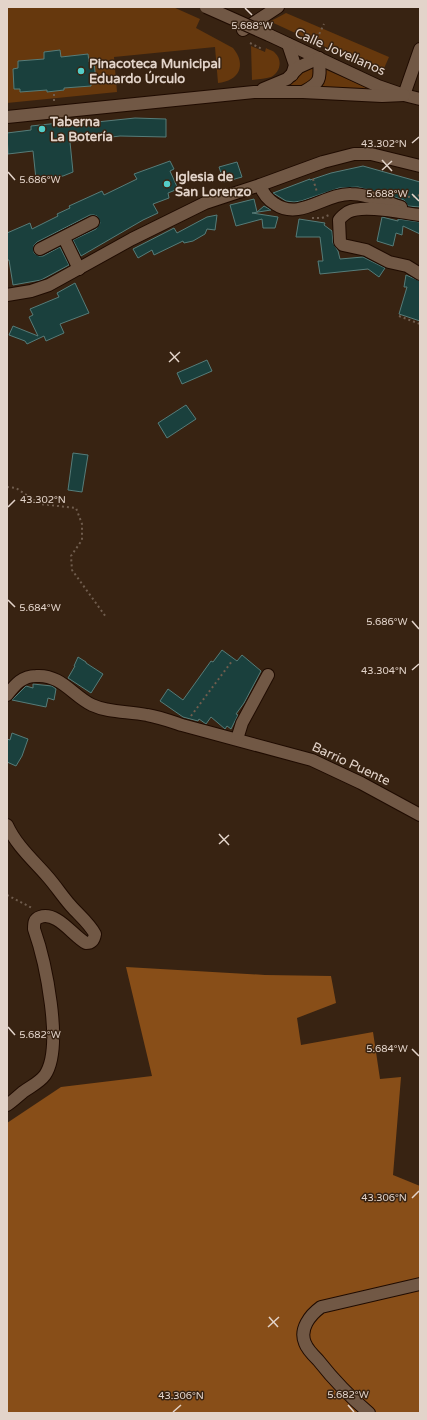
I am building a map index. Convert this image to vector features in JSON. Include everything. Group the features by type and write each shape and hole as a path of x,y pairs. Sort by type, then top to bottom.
{"street":[{"name":"Calle Jovellanos","path":"206,7 378,86 420,99"},
{"path":"243,30 278,7"},
{"path":"288,44 295,65 292,75"},
{"path":"7,116 254,92 303,92 382,96 404,95 420,49"},
{"path":"254,92 277,84 292,75 299,67 314,56 319,79 315,86 303,92"},
{"path":"7,295 31,291 49,285 132,239 205,203 308,167 354,154 371,154 420,166"},
{"path":"260,185 262,192 268,199 278,206 285,208 300,209 343,194 351,194 362,195 406,208 420,215"},
{"path":"420,215 371,209 355,209 347,212 338,220 338,234 340,242 343,245 366,250 389,262 407,266 420,274"},
{"path":"40,249 93,222"},
{"path":"64,238 79,269"},
{"path":"240,740 242,723 268,675"},
{"name":"Barrio Puente","path":"7,695 22,679 36,676 49,678 62,682 92,705 111,710 165,719 185,726 312,760 361,783 420,815"},
{"path":"7,825 13,837 20,846 49,878 63,897 90,925 95,934 90,943 86,943 61,922 50,916 42,916 37,918 34,923 34,929 45,967 53,1026 52,1052 48,1069 44,1076 36,1084 24,1091 7,1105"},
{"path":"369,1413 331,1376 305,1343 303,1333 306,1322 314,1312 321,1308 420,1284"}],"path":[{"path":"314,56 324,24"},
{"path":"250,43 262,49"},
{"path":"54,91 54,102"},
{"path":"308,167 321,202"},
{"path":"399,316 420,324"},
{"path":"7,487 16,488 40,504 76,508 82,524 82,540 71,556 72,570 106,617"},
{"path":"185,726 187,721 232,661"},
{"path":"7,894 32,908 42,916"}],"shaded area":[{"name":"Pinacoteca Municipal Eduardo Úrculo","path":"7,7 173,7 200,19 196,28 233,48 240,60 239,71 236,76 231,79 218,83 215,47 114,57 117,92 7,103"},
{"path":"286,13 389,57 382,73 267,20 271,21"},
{"path":"251,46 265,52 266,48 273,51 280,63 277,73 269,78 252,80"},
{"path":"310,67 315,70 315,77 304,87 276,89 304,69"},
{"path":"324,69 377,92 317,90"},
{"path":"126,967 265,975 331,976 336,1003 297,1018 301,1045 373,1032 380,1079 401,1077 393,1175 420,1186 420,1413 7,1413 7,1123 61,1087 152,1076"}],"building":[{"name":"Pinacoteca Municipal Eduardo Úrculo","path":"60,50 61,57 88,54 89,62 94,61 96,82 91,82 91,86 64,88 64,90 47,92 47,90 20,92 20,89 14,89 13,69 18,68 18,61 44,59 44,52"},
{"path":"135,118 166,119 166,137 120,136 70,142 73,172 63,176 36,179 33,151 8,154 7,133 31,130 31,126 68,122 68,125"},
{"path":"170,161 174,169 170,171 178,189 168,193 169,198 153,204 158,213 143,220 81,256 73,240 96,229 100,223 97,216 90,215 37,242 34,245 34,253 39,256 43,256 60,247 69,265 41,280 13,285 9,260 7,260 7,233 30,223 32,229 58,216 57,214 70,208 69,206 102,191 104,195 137,179 134,174"},
{"path":"237,162 242,177 224,182 219,167"},
{"path":"363,166 420,182 420,207 408,206 404,200 358,187 339,188 294,202 286,201 273,193 310,179"},
{"path":"254,199 257,212 264,206 271,210 252,213 278,217 275,228 263,228 262,219 236,226 230,205"},
{"path":"217,215 215,230 207,229 205,234 193,241 184,243 183,241 154,255 152,250 138,258 133,249 174,228 177,233 207,217"},
{"path":"382,217 398,221 398,219 420,222 420,234 403,226 402,235 396,233 393,246 377,241"},
{"path":"299,219 325,223 324,225 332,231 333,243 338,251 340,259 363,257 385,268 379,277 368,269 320,274 318,261 323,261 320,237 296,237"},
{"path":"406,275 420,281 420,321 399,314 407,287 404,287"},
{"path":"75,283 89,313 60,324 64,333 46,341 44,336 27,344 25,341 9,335 13,326 38,336 29,317 33,315 30,309 59,297 57,293"},
{"path":"207,360 212,371 182,384 177,373"},
{"path":"186,405 196,419 167,438 158,423"},
{"path":"73,453 88,455 82,492 68,490"},
{"path":"222,650 237,661 242,655 261,671 244,703 236,714 238,715 231,729 227,726 225,729 211,717 206,724 199,719 198,721 183,717 160,701 168,689 183,700 211,661 213,662"},
{"path":"78,657 103,674 91,693 68,678"},
{"path":"33,684 52,686 56,689 54,700 48,698 46,707 12,700 26,686 33,688"},
{"path":"12,733 28,739 22,756 16,766 7,762 7,739 10,740"}],"place":[{"name":"Pinacoteca Municipal Eduardo Úrculo","path":"81,71"},
{"name":"Taberna La Botería","path":"42,129"},
{"name":"Iglesia de San Lorenzo","path":"167,184"}]}
